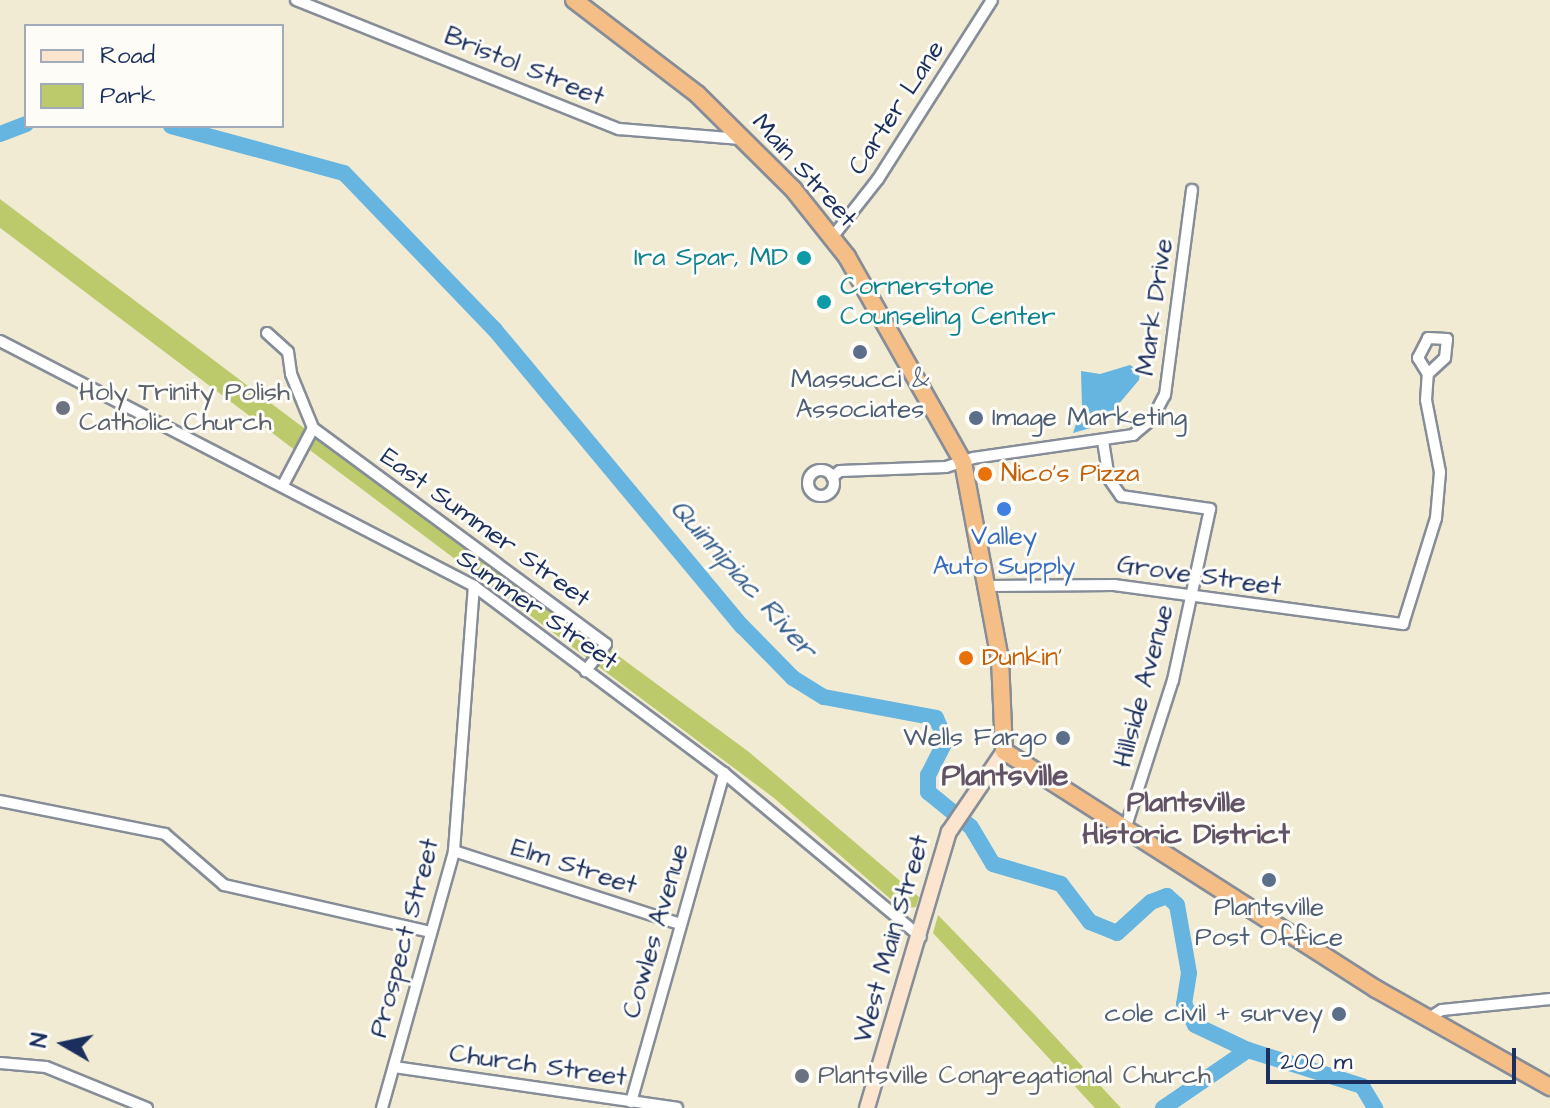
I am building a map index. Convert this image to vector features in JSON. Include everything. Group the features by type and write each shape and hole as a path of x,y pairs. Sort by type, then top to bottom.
{"highway":[{"name":"Main Street","path":"574,0 697,94 834,235 963,462 989,586 1005,701 1004,751"},
{"path":"1004,751 1429,1018 1550,1087"}],"main road":[{"name":"West Main Street","path":"867,1108 957,817 1004,751"}],"street":[{"name":"Bristol Street","path":"296,0 619,129 743,139"},
{"name":"Carter Lane","path":"834,235 878,179 992,0"},
{"name":"Mark Drive","path":"832,477 840,471 963,462 1133,435 1152,419 1165,395 1192,190"},
{"path":"267,333 288,352 291,374 313,428 283,485"},
{"name":"Summer Street","path":"0,341 474,586 724,773 921,937"},
{"name":"Grove Street","path":"989,586 1114,585 1403,624 1436,518 1440,472 1426,400 1428,374"},
{"name":"East Summer Street","path":"313,428 606,644 586,671"},
{"name":"Hillside Avenue","path":"1103,441 1109,479 1121,496 1210,509 1173,680 1126,826"},
{"name":"Prospect Street","path":"382,1108 454,851 459,729 474,586"},
{"name":"Cowles Avenue","path":"631,1102 724,773"},
{"path":"0,801 165,834 224,885 431,932"},
{"name":"Elm Street","path":"454,851 680,924"},
{"path":"1429,1018 1442,1010 1550,999"},
{"path":"0,1063 46,1067 147,1108"},
{"name":"Church Street","path":"394,1067 677,1108"}],"green space":[{"path":"0,199 308,431 294,450 0,228"},
{"path":"316,433 749,752 919,897 916,907 902,909 774,798 307,448"},
{"path":"938,915 1121,1108 1095,1108 933,933"}],"water":[{"path":"1130,365 1140,371 1139,380 1101,425 1073,433 1082,406 1081,371 1100,374"}],"waterway":[{"name":"Quinnipiac River","path":"0,134 24,125"},
{"name":"Quinnipiac River","path":"178,128 344,173 495,330 742,626 793,678 824,697 936,718 946,740 928,775 928,792 971,827 993,864 1061,884 1090,922 1117,933 1151,902 1167,896 1177,905 1189,973 1184,1004 1195,1025 1248,1050 1362,1086 1375,1108"},
{"path":"1163,1108 1248,1050"}],"place":[{"name":"Ira Spar, MD","path":"804,258"},
{"name":"Cornerstone Counseling Center","path":"824,302"},
{"name":"Massucci & Associates","path":"860,352"},
{"name":"Holy Trinity Polish Catholic Church","path":"63,408"},
{"name":"Image Marketing","path":"976,418"},
{"name":"Nico's Pizza","path":"985,474"},
{"name":"Valley Auto Supply","path":"1004,509"},
{"name":"Dunkin'","path":"966,658"},
{"name":"Wells Fargo","path":"1063,738"},
{"name":"Plantsville Post Office","path":"1269,880"},
{"name":"cole civil + survey","path":"1339,1014"},
{"name":"Plantsville Congregational Church","path":"802,1076"}],"district":[{"name":"Plantsville","path":"1005,776"},
{"name":"Plantsville Historic District","path":"1186,819"}]}
